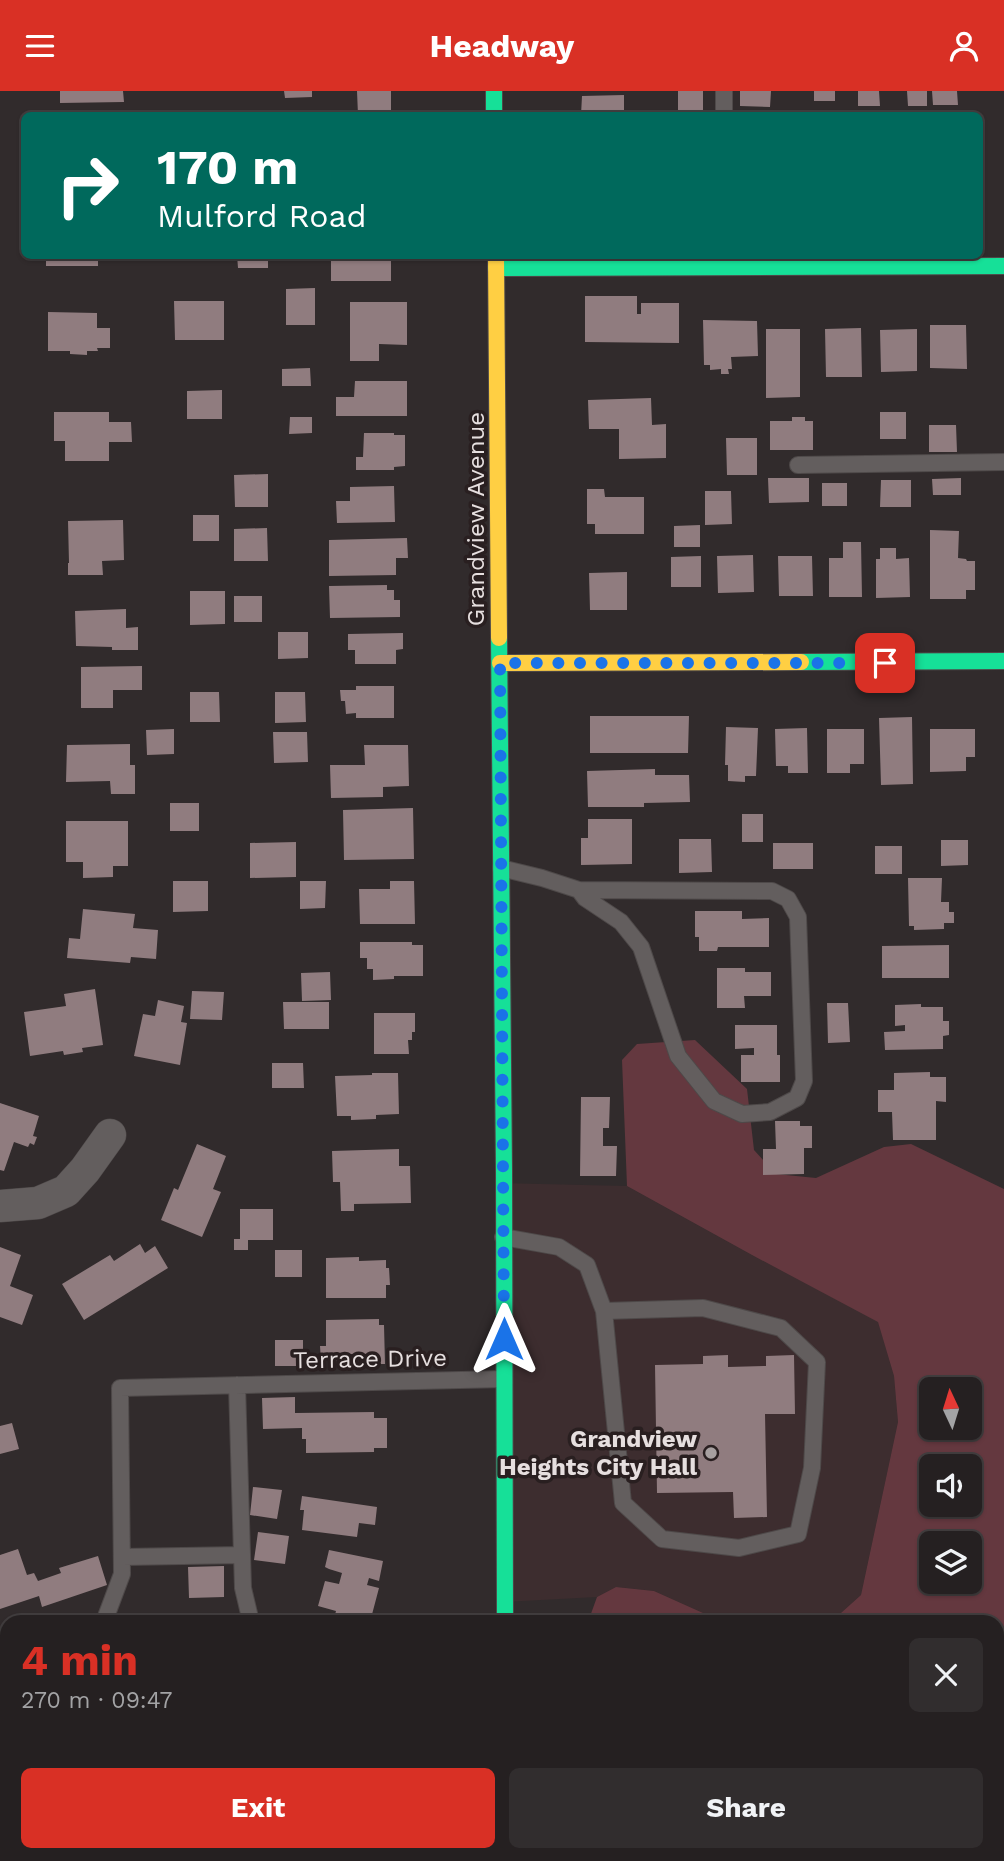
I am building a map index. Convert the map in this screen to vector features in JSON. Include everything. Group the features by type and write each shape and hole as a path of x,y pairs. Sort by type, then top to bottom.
{"main road":[{"path":"494,91 494,112"},
{"path":"496,262 725,261 1004,266"},
{"name":"Grandview Avenue","path":"496,262 505,1615"},
{"path":"500,663 1004,661"}],"street":[{"path":"0,1206 38,1203 66,1191 110,1135"}],"lane":[{"path":"724,91 724,112"},
{"path":"797,465 1004,463"},
{"path":"501,868 579,890 772,891 788,899 799,917 804,1081 797,1098 770,1112 742,1114 714,1101 678,1056 641,947 621,922 585,898 579,890"},
{"path":"503,1237 559,1247 587,1265 604,1311 623,1503 662,1539 738,1548 797,1534 812,1468 817,1361 781,1328 704,1308 604,1311"},
{"name":"Terrace Drive","path":"107,1615 122,1574 120,1388 504,1379"},
{"path":"237,1385 243,1588 249,1615"},
{"path":"123,1557 242,1555"}],"shaded area":[{"path":"695,1040 747,1089 754,1150 776,1174 816,1178 884,1147 911,1144 1004,1189 1004,1615 839,1615 861,1595 898,1422 894,1376 878,1322 627,1186 622,1060 637,1044"},
{"path":"500,1183 627,1186 878,1321 894,1376 898,1422 861,1595 839,1615 708,1615 654,1591 616,1587 597,1597 501,1602"},
{"path":"616,1587 654,1591 708,1615 591,1615 597,1597"}],"building":[{"path":"60,91 123,91 124,102 60,103"},
{"path":"284,91 312,91 312,97 285,98"},
{"path":"357,91 391,91 391,112 358,112"},
{"path":"678,91 703,91 703,112 678,112"},
{"path":"740,91 771,91 770,107 740,106"},
{"path":"814,91 835,91 835,101 814,101"},
{"path":"858,91 879,91 880,106 858,106"},
{"path":"907,91 927,91 927,106 908,106"},
{"path":"932,91 957,91 958,105 933,105"},
{"path":"624,95 624,112 581,112 582,96"},
{"path":"46,259 98,259 98,266 46,266"},
{"path":"237,259 268,259 268,268 238,268"},
{"path":"331,259 391,259 391,281 331,281"},
{"path":"315,288 315,325 286,325 286,289"},
{"path":"585,296 637,296 637,314 641,314 641,303 679,303 679,343 585,342"},
{"path":"174,301 224,301 224,340 175,340"},
{"path":"350,302 407,302 407,345 379,344 379,361 350,361"},
{"path":"48,312 97,313 97,328 110,328 110,348 87,351 87,355 70,354 70,351 48,351"},
{"path":"703,320 757,321 758,356 731,357 732,369 728,369 729,374 721,374 721,369 710,370 710,365 704,365"},
{"path":"930,325 966,325 967,369 930,368"},
{"path":"861,328 862,377 826,377 825,329"},
{"path":"766,329 800,329 800,397 766,398"},
{"path":"917,329 917,371 881,372 880,330"},
{"path":"310,368 311,386 282,386 282,369"},
{"path":"355,381 407,381 407,416 336,416 336,397 354,397"},
{"path":"222,390 222,419 187,419 187,391"},
{"path":"651,398 652,425 666,424 666,458 619,459 619,429 589,429 588,400"},
{"path":"54,412 109,412 109,422 131,422 132,442 109,442 109,461 65,461 65,441 54,441"},
{"path":"880,412 906,412 906,439 880,439"},
{"path":"290,417 312,417 312,433 289,434"},
{"path":"792,417 805,417 805,421 813,421 813,450 770,450 770,421 792,421"},
{"path":"929,425 956,425 957,452 929,452"},
{"path":"364,433 405,435 405,466 394,467 394,470 356,470 356,457 363,457"},
{"path":"726,438 757,438 757,475 727,475"},
{"path":"268,474 268,507 235,507 234,475"},
{"path":"768,478 809,478 809,502 769,503"},
{"path":"961,478 961,495 933,495 932,479"},
{"path":"881,480 911,480 911,507 880,507"},
{"path":"822,483 847,483 847,506 822,506"},
{"path":"394,486 395,522 337,523 336,501 350,501 350,487"},
{"path":"587,489 604,489 605,497 644,497 644,534 595,534 595,524 587,524"},
{"path":"705,491 731,491 732,524 705,525"},
{"path":"193,515 219,515 219,541 193,541"},
{"path":"123,520 124,560 102,561 103,575 68,575 68,521"},
{"path":"700,525 700,547 674,547 674,526"},
{"path":"267,528 268,561 234,561 234,529"},
{"path":"930,530 959,531 958,558 975,561 975,590 966,590 966,599 930,599"},
{"path":"407,538 408,558 396,558 396,575 329,576 329,540"},
{"path":"843,542 861,542 862,597 829,597 829,558 843,558"},
{"path":"880,548 896,548 896,559 909,558 910,597 876,598 876,559 880,559"},
{"path":"753,555 754,592 718,593 717,556"},
{"path":"701,556 701,587 671,587 671,557"},
{"path":"778,556 812,556 813,596 779,596"},
{"path":"627,572 627,610 590,610 589,573"},
{"path":"387,585 387,590 394,590 394,600 400,600 400,617 330,618 329,586"},
{"path":"190,591 225,591 225,624 190,625"},
{"path":"234,596 262,596 262,622 234,622"},
{"path":"126,609 126,628 138,627 138,650 76,646 75,611"},
{"path":"278,632 308,632 308,658 278,659"},
{"path":"403,633 403,649 396,650 396,664 355,664 355,650 348,650 348,634"},
{"path":"142,666 142,690 113,690 113,708 81,708 81,667"},
{"path":"356,686 394,686 394,718 356,718 356,713 346,714 345,701 341,701 340,690 356,690"},
{"path":"190,692 219,692 220,722 190,722"},
{"path":"275,692 305,692 306,722 275,723"},
{"path":"590,716 689,716 688,753 590,753"},
{"path":"912,717 913,784 881,785 879,718"},
{"path":"726,727 758,728 756,776 745,776 745,782 728,781 728,765 725,765"},
{"path":"807,728 808,773 788,773 788,766 776,766 775,729"},
{"path":"174,729 174,754 147,755 146,730"},
{"path":"827,729 864,729 864,764 850,764 850,773 827,773"},
{"path":"930,729 975,729 975,757 966,757 966,771 930,772"},
{"path":"273,732 307,732 308,762 274,763"},
{"path":"130,744 130,765 135,765 135,794 111,794 110,781 66,782 67,745"},
{"path":"364,745 408,745 409,786 383,787 383,797 331,798 330,765 365,765"},
{"path":"655,769 655,775 689,775 690,802 644,803 644,807 588,807 587,771"},
{"path":"170,803 199,803 199,831 170,831"},
{"path":"413,808 414,859 344,860 343,810"},
{"path":"742,814 763,814 763,842 742,842"},
{"path":"588,819 632,819 632,864 581,865 581,838 588,838"},
{"path":"66,821 128,821 128,866 113,866 113,877 83,878 83,862 66,862"},
{"path":"679,839 711,839 712,872 679,873"},
{"path":"941,840 968,840 968,865 941,866"},
{"path":"296,842 296,877 250,878 250,843"},
{"path":"773,843 813,843 813,869 773,869"},
{"path":"875,846 902,846 902,874 875,874"},
{"path":"908,878 942,878 941,902 949,902 949,912 954,912 954,923 944,923 944,929 914,930 914,926 909,926"},
{"path":"173,881 208,881 208,911 173,912"},
{"path":"300,881 326,881 325,908 300,909"},
{"path":"390,881 414,881 415,924 360,924 359,889 390,889"},
{"path":"83,909 135,914 133,928 158,930 156,959 131,957 130,963 67,958 69,938 80,939"},
{"path":"695,911 742,911 742,919 769,918 769,947 718,947 717,951 699,951 699,937 695,937"},
{"path":"360,942 412,942 412,945 423,945 423,976 394,976 394,979 373,980 373,969 367,969 367,958 360,958"},
{"path":"949,945 949,978 882,978 882,946"},
{"path":"717,968 771,972 771,996 744,996 745,1008 717,1008"},
{"path":"330,972 331,1000 302,1001 301,973"},
{"path":"95,989 103,1045 82,1048 83,1052 64,1055 63,1051 30,1056 24,1012 66,1006 64,994"},
{"path":"192,991 224,992 222,1020 190,1019"},
{"path":"158,1000 184,1006 181,1022 187,1023 180,1065 134,1056 143,1014 155,1016"},
{"path":"283,1002 329,1002 329,1029 284,1029"},
{"path":"827,1003 848,1003 850,1042 828,1043"},
{"path":"921,1004 921,1007 943,1007 943,1021 949,1021 949,1035 943,1036 943,1049 885,1050 884,1032 905,1031 905,1025 895,1026 895,1005"},
{"path":"374,1013 415,1013 415,1032 412,1032 412,1040 408,1040 409,1054 374,1054"},
{"path":"735,1025 777,1025 780,1082 741,1082 741,1055 754,1055 754,1048 735,1049"},
{"path":"272,1063 303,1063 304,1088 272,1088"},
{"path":"930,1072 930,1077 946,1077 946,1102 936,1101 936,1140 893,1140 892,1112 878,1112 878,1090 894,1090 894,1073"},
{"path":"398,1073 399,1114 376,1115 376,1119 351,1120 351,1116 337,1116 335,1076"},
{"path":"581,1097 610,1097 609,1128 603,1128 603,1146 617,1146 616,1176 580,1176"},
{"path":"0,1103 39,1116 33,1136 37,1137 34,1145 30,1143 28,1147 14,1142 4,1171 0,1170"},
{"path":"775,1121 800,1121 800,1126 812,1126 812,1148 804,1148 804,1174 763,1175 763,1149 776,1149"},
{"path":"197,1144 226,1156 213,1189 221,1192 202,1237 161,1220 174,1188 178,1190"},
{"path":"399,1149 399,1166 410,1166 411,1203 354,1204 354,1211 341,1211 340,1182 333,1182 332,1151"},
{"path":"240,1209 273,1209 273,1240 248,1240 248,1250 234,1250 234,1239 240,1239"},
{"path":"140,1244 145,1253 155,1246 168,1268 84,1320 62,1284 110,1255 114,1261"},
{"path":"0,1247 21,1255 10,1286 33,1295 22,1325 0,1317"},
{"path":"275,1250 302,1250 302,1277 275,1277"},
{"path":"359,1257 359,1261 386,1260 390,1285 386,1285 386,1298 326,1298 326,1258"},
{"path":"379,1319 379,1325 384,1325 385,1364 366,1364 366,1354 346,1354 346,1361 321,1361 320,1346 326,1346 326,1320"},
{"path":"275,1340 303,1340 303,1366 275,1366"},
{"name":"Grandview Heights City Hall","path":"728,1355 728,1367 766,1366 766,1356 794,1355 795,1414 765,1414 767,1517 734,1518 733,1492 657,1493 655,1365 703,1364 703,1356"},
{"path":"295,1397 295,1413 374,1412 374,1418 387,1418 387,1448 374,1448 374,1452 306,1453 306,1439 302,1439 302,1428 263,1429 262,1398"},
{"path":"12,1423 19,1449 0,1454 0,1426"},
{"path":"253,1487 282,1490 277,1519 250,1515"},
{"path":"302,1496 377,1507 375,1525 359,1523 357,1537 302,1530"},
{"path":"258,1532 289,1536 285,1564 254,1560"},
{"path":"18,1549 27,1575 34,1573 38,1581 61,1573 59,1568 98,1556 107,1585 42,1607 39,1596 0,1609 0,1555"},
{"path":"329,1550 383,1561 379,1581 369,1578 367,1585 379,1588 372,1615 335,1615 336,1611 318,1606 325,1581 339,1584 342,1573 325,1567"},
{"path":"224,1566 224,1597 189,1598 188,1567"}],"traffic: fast":[{"path":"494,91 494,112"},
{"path":"496,268 1004,266"},
{"path":"499,638 505,1615"},
{"path":"801,662 1004,661"}],"traffic: slow":[{"path":"496,259 499,638"},
{"path":"500,663 801,662"}],"place":[{"name":"Grandview Heights City Hall","path":"711,1453"}],"route":[{"path":"504,1339 500,663 885,663"}]}
